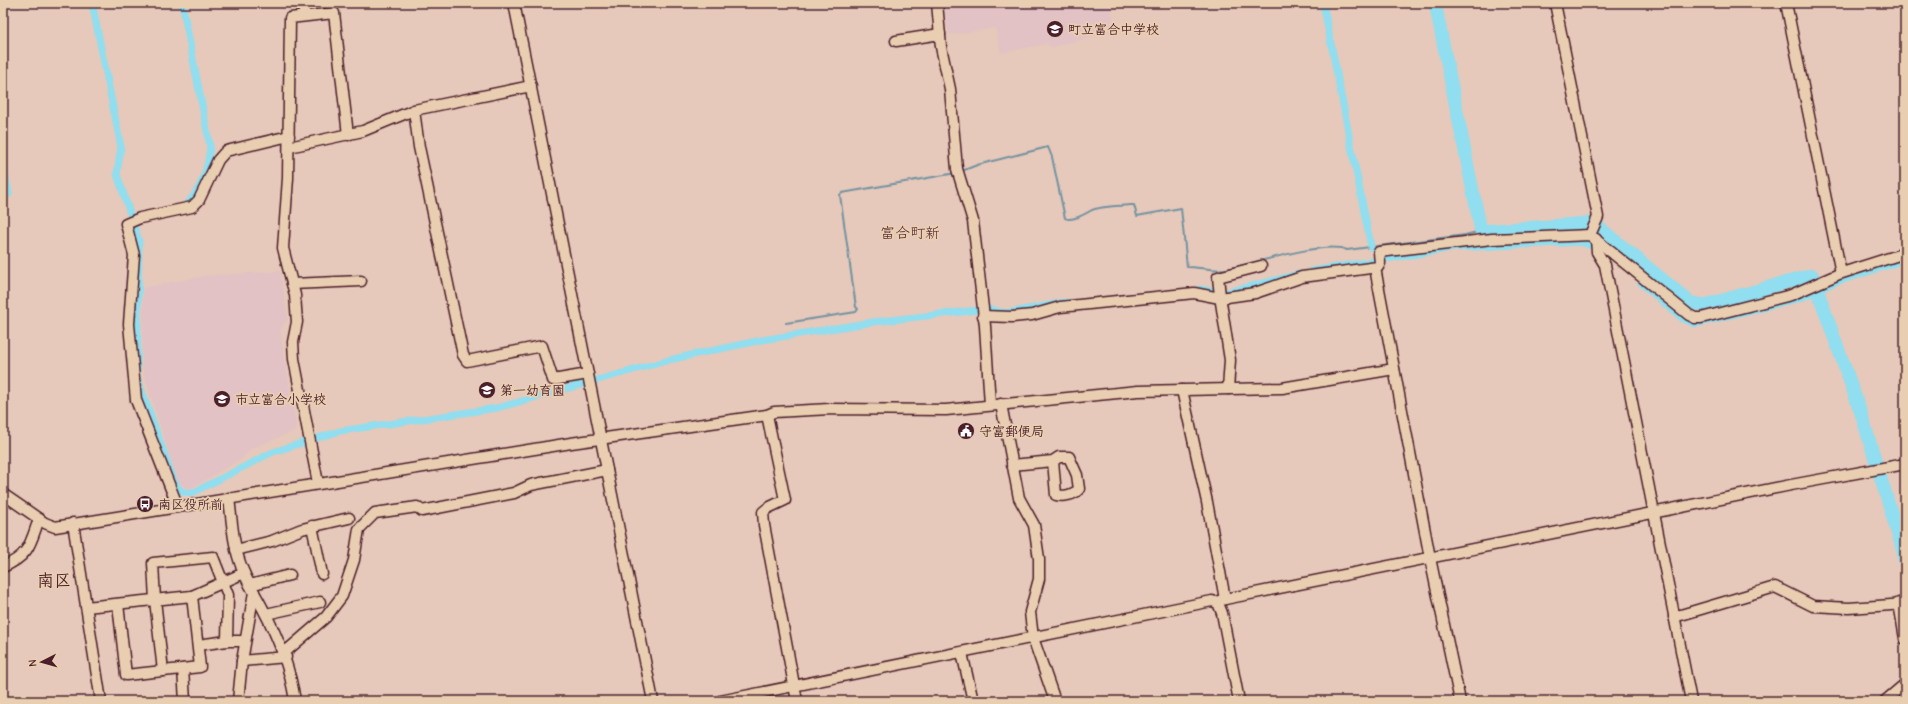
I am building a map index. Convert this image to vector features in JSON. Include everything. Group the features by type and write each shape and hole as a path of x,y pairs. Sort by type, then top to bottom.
{"street":[{"path":"302,3 305,15"},
{"path":"514,3 653,701"},
{"path":"937,3 940,34 950,89 959,174 973,221 983,312 990,405"},
{"path":"1555,3 1598,221 1594,240 1605,265 1691,701"},
{"path":"1786,3 1841,273"},
{"path":"318,483 294,359 293,342 298,322 292,284 283,248 289,147 290,18 305,15 334,13 348,135"},
{"path":"896,41 940,34"},
{"path":"289,147 363,131 414,110 531,86"},
{"path":"414,110 419,147 463,355 467,361 542,346 553,380 588,375"},
{"path":"178,507 136,400 129,324 134,255 126,224 192,207 199,200 218,160 226,151 289,136"},
{"path":"1460,701 1430,558 1394,369 1378,262 1379,252 1492,239 1594,240 1695,318 1732,310 1807,289 1841,273 1905,253"},
{"path":"983,312 1012,317 1032,315 1060,307 1194,293 1255,293 1302,277 1378,262"},
{"path":"1228,389 1230,360 1219,294 1218,277 1261,266"},
{"path":"292,284 361,282"},
{"path":"3,494 39,519 55,527 318,483 601,439 764,416 774,412 830,409 946,410 1138,391 1282,388 1394,369"},
{"path":"1182,390 1206,495 1222,612 1239,701"},
{"path":"1001,404 1018,498 1034,525 1039,559 1039,579 1030,612 1033,638 1055,701"},
{"path":"764,416 785,500 763,512 764,525 797,701"},
{"path":"1012,465 1053,460"},
{"path":"720,701 1654,512 1905,464"},
{"path":"242,661 285,655 326,617 342,596 354,560 359,529 375,513 417,507 422,511 514,493 531,485 607,470"},
{"path":"229,498 236,550 244,573 266,614 285,655 295,701"},
{"path":"236,550 272,541 312,526 349,518"},
{"path":"3,567 20,558 27,550 39,519"},
{"path":"68,524 86,607 101,701"},
{"path":"312,526 322,574"},
{"path":"163,672 155,600 153,563 213,557 228,595 227,641"},
{"path":"86,607 192,596 244,573"},
{"path":"252,588 290,575"},
{"path":"1674,617 1775,587 1813,606 1849,608 1902,603 1905,639"},
{"path":"238,701 252,588"},
{"path":"118,604 126,676 200,667 192,596"},
{"path":"266,614 320,602"},
{"path":"198,645 227,641 245,641"},
{"path":"955,654 972,701"},
{"path":"183,669 185,701"},
{"path":"1885,701 1905,684"}],"shaded area":[{"name":"町立富合中学校","path":"943,3 1110,3 1115,31 1052,47 1046,44 1001,53 995,28 949,35"},
{"name":"市立富合小学校","path":"280,271 288,319 280,330 297,430 250,449 243,458 188,490 177,480 142,368 143,288 204,276"}],"waterway":[{"path":"92,3 121,147 117,174 139,241 137,377 174,481 182,491 187,493 194,492 273,452 340,431 497,408 673,359 762,340 873,322 987,309 1006,313 1066,302"},
{"path":"182,3 210,146 204,176 198,189 189,202"},
{"path":"1323,3 1371,247"},
{"path":"1435,3 1481,231 1588,223 1600,228 1691,303 1705,305 1812,275 1861,413 1903,551 1905,568"},
{"path":"962,171 977,165 1048,147 1052,157 1065,218 1075,218 1092,210 1111,206 1134,205 1137,216 1181,208 1187,267 1217,270 1227,269 1306,250 1322,248 1347,250 1465,235 1481,231"},
{"path":"3,162 9,194"},
{"path":"786,323 856,312 858,309 856,307 840,195 842,193 956,173"},
{"path":"1311,271 1454,248 1581,242 1599,249"},
{"path":"1641,283 1683,319 1695,324 1801,298 1833,283 1905,260"},
{"path":"1200,289 1224,293 1299,274"}],"place":[{"name":"町立富合中学校","path":"1055,29"},
{"name":"第一幼育園","path":"487,390"},
{"name":"市立富合小学校","path":"222,399"},
{"name":"守富郵便局","path":"966,431"},
{"name":"南区役所前","path":"145,504"}],"district":[{"name":"富合町新","path":"910,233"},
{"name":"南区","path":"54,580"}]}
